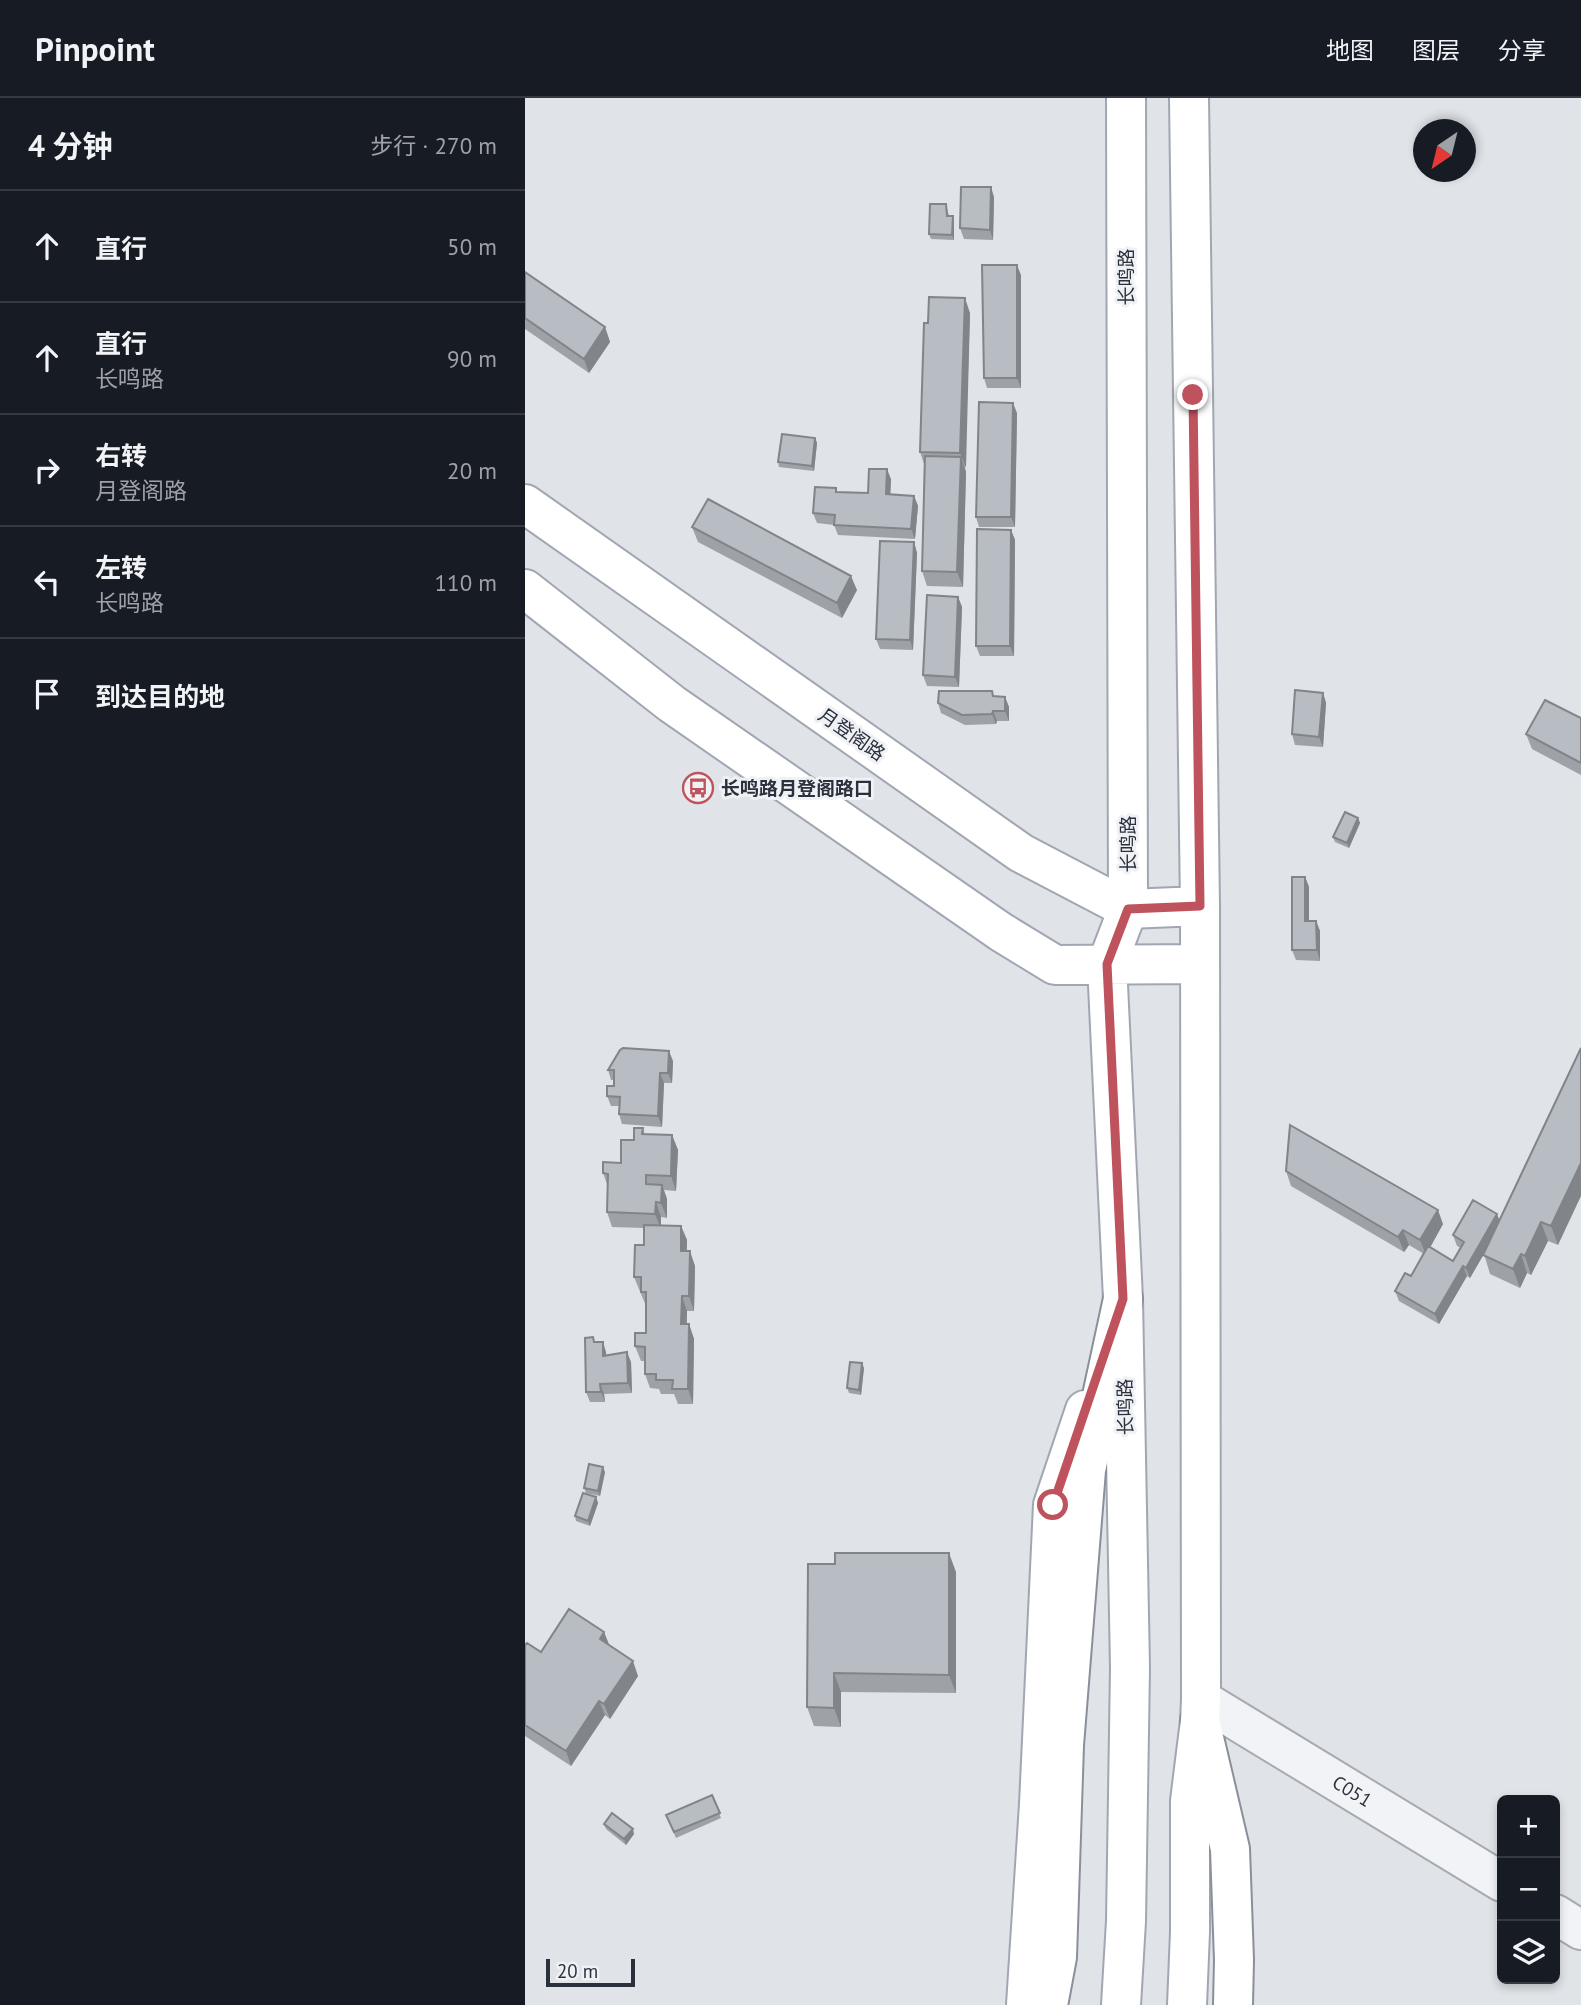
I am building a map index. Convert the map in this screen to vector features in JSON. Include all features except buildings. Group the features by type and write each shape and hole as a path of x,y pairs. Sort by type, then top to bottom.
{"main road":[{"name":"长鸣路","path":"1121,2005 1126,1907 1130,1668 1123,1299 1107,964 1128,909 1126,98"},
{"path":"1187,2005 1190,1801 1201,1710 1200,906 1189,98"},
{"name":"月登阁路","path":"525,504 1021,853 1128,909"},
{"path":"525,589 672,704 1000,932 1055,965 1199,964"},
{"path":"1128,909 1200,906"},
{"path":"1048,2005 1056,1956 1064,1745 1086,1470 1123,1299"},
{"path":"1026,2005 1053,1505 1123,1299"},
{"path":"1201,1710 1230,1849 1233,2005"}],"street":[{"name":"C051","path":"1201,1710 1497,1879"},
{"path":"1560,1917 1581,1930"}],"place":[{"name":"长鸣路月登阁路口","path":"698,788"}],"route":[{"path":"1053,1505 1123,1299 1107,964 1128,909 1200,906 1193,395"}]}
